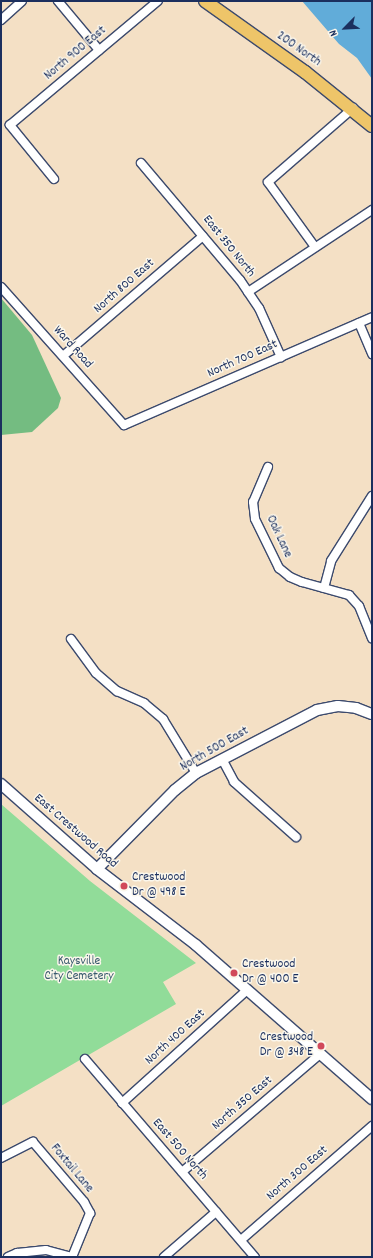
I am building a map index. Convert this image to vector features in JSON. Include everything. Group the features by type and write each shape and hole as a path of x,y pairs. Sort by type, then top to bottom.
{"main road":[{"name":"200 North","path":"205,1 353,108 372,126"}],"street":[{"path":"1,20 22,1"},
{"path":"58,1 99,50"},
{"name":"North 900 East","path":"54,178 10,125 158,1"},
{"path":"315,247 268,182 353,108"},
{"name":"East 350 North","path":"141,163 248,292 259,308 281,357"},
{"path":"248,292 372,210"},
{"name":"North 800 East","path":"63,356 203,236"},
{"name":"Ward Road","path":"1,287 124,425"},
{"name":"North 700 East","path":"124,425 281,357 360,327 372,317"},
{"path":"360,327 372,354"},
{"name":"Oak Lane","path":"268,467 253,502 256,519 279,568 290,577 349,595 359,606 372,638"},
{"path":"324,588 331,561 372,496"},
{"path":"71,639 96,673 117,691 144,703 162,719 196,773"},
{"name":"North 500 East","path":"97,869 175,790 196,773 317,710 338,706 356,708 372,714"},
{"path":"222,759 234,782 296,837"},
{"name":"East Crestwood Road","path":"1,784 97,869 196,945 372,1099"},
{"name":"North 400 East","path":"122,1103 247,990"},
{"name":"North 350 East","path":"182,1172 320,1054"},
{"name":"East 500 North","path":"85,1059 255,1257"},
{"name":"North 300 East","path":"241,1240 372,1126"},
{"name":"Foxtail Lane","path":"1,1158 33,1142 84,1202 90,1214 73,1257"},
{"path":"164,1257 216,1212"},
{"path":"8,1257 17,1253 46,1250 73,1257"}],"green space":[{"path":"1,298 32,335 61,398 58,408 32,432 1,435"},
{"name":"Kaysville City Cemetery","path":"1,804 90,881 196,963 163,982 176,1004 1,1106"}],"water":[{"path":"302,1 372,1 372,79 357,58 339,44"}],"place":[{"name":"Crestwood Dr @ 498 E","path":"124,886"},
{"name":"Crestwood Dr @ 400 E","path":"234,973"},
{"name":"Crestwood Dr @ 348 E","path":"321,1046"}]}
